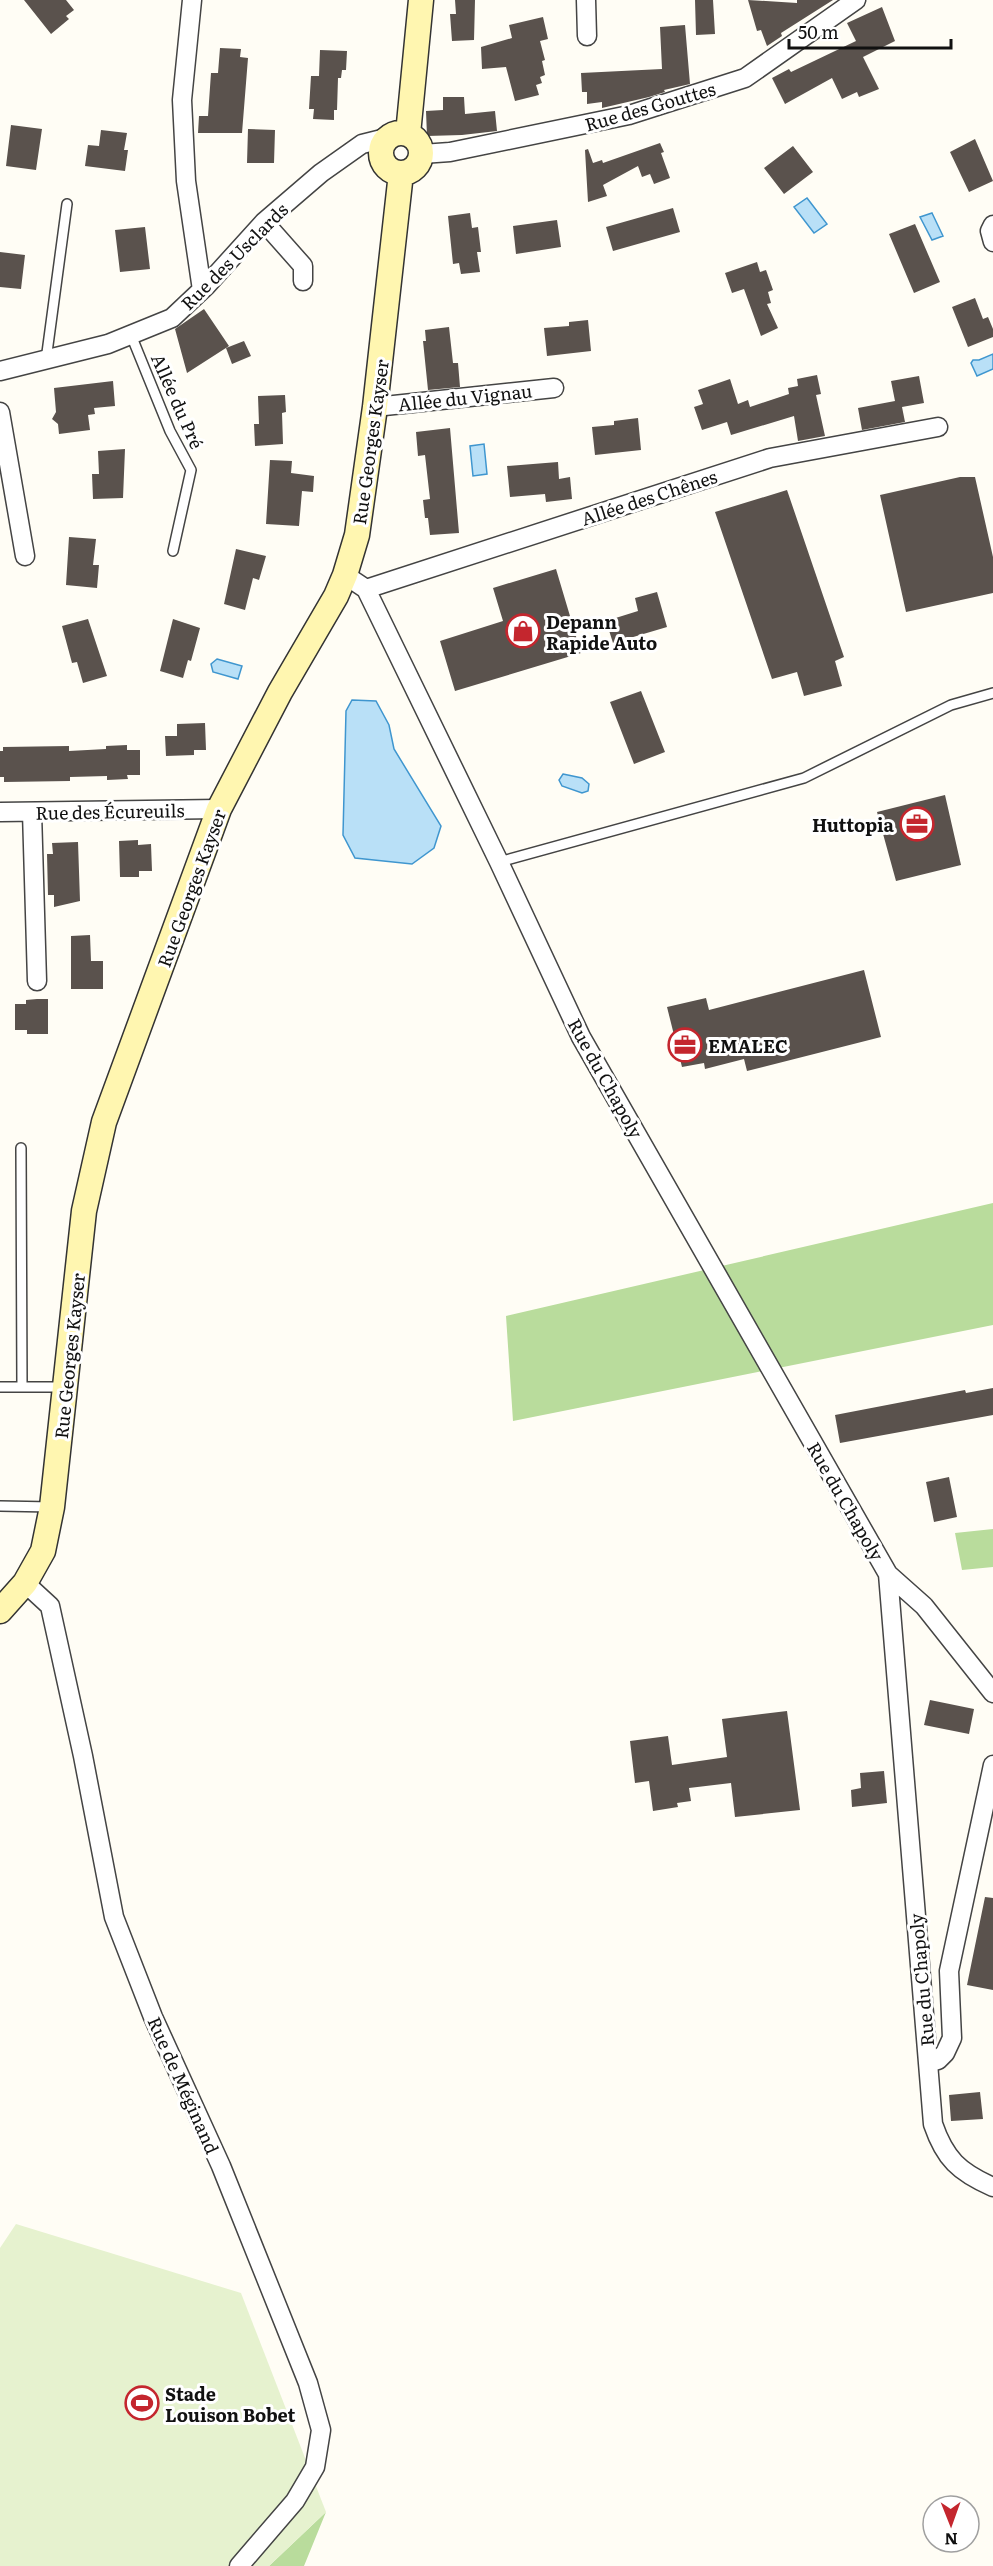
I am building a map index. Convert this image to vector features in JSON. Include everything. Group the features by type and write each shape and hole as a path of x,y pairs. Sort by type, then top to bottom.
{"street":[{"path":"192,0 182,100 186,181 202,290"},
{"path":"397,137 417,141 422,154 415,168 401,173 394,172 384,162 382,148 397,137 421,0"},
{"path":"586,0 587,36"},
{"name":"Rue des Gouttes","path":"422,154 441,153 629,115 745,78 856,0"},
{"name":"Rue des Usclards","path":"0,371 108,344 172,318 202,290 264,222 321,173 362,144 397,137"},
{"name":"Rue Georges Kayser","path":"0,1611 24,1583 43,1551 52,1507 84,1211 104,1122 219,809 275,702 336,596 357,535 375,407 401,173"},
{"path":"264,222 303,266 303,281"},
{"path":"993,225 990,231 993,242"},
{"name":"Allée du Vignau","path":"375,407 554,388"},
{"path":"0,412 25,556"},
{"name":"Allée des Chênes","path":"366,589 770,458 938,427"},
{"path":"345,575 366,589"},
{"name":"Rue du Chapoly","path":"366,589 581,1037 888,1574 924,1606 993,1693"},
{"name":"Rue des Écureuils","path":"0,812 219,809"},
{"path":"32,812 37,981"},
{"name":"Rue du Chapoly","path":"888,1574 933,2124 941,2148 959,2168 993,2187"},
{"name":"Rue de Méginand","path":"24,1583 50,1605 83,1756 114,1917 153,2017 221,2166 308,2383 321,2430 315,2467 295,2501 239,2566"},
{"name":"Rue du Chapoly","path":"928,2063 938,2060 945,2053 952,2038 949,1971 993,1765"}],"lane":[{"path":"46,360 67,204"},
{"name":"Allée du Pré","path":"130,335 170,431 191,470 172,551"},
{"path":"499,862 804,778 951,705 993,693"},
{"path":"21,1148 22,1387"},
{"path":"0,1387 65,1387"},
{"path":"0,1506 52,1507"}],"green space":[{"path":"993,1203 993,1325 513,1421 506,1316"},
{"path":"993,1529 993,1567 962,1570 955,1533"},
{"name":"Stade Louison Bobet","path":"16,2224 241,2293 326,2512 269,2566 0,2566 0,2248"},
{"path":"326,2512 304,2566 269,2566"}],"water":[{"path":"807,198 827,224 814,233 794,207"},
{"path":"932,213 943,236 932,240 920,217"},
{"path":"993,354 993,369 977,376 971,363 973,360"},
{"path":"484,444 487,474 473,476 470,446"},
{"path":"217,659 242,666 238,679 213,672 211,664"},
{"path":"352,700 376,701 389,725 394,749 441,826 434,848 412,864 355,858 343,835 346,711"},
{"path":"563,774 582,778 589,784 588,791 582,793 562,786 559,780"}],"building":[{"path":"24,0 66,0 74,10 66,16 69,19 51,34"},
{"path":"455,0 475,0 474,40 452,41 450,14 456,14"},
{"path":"695,0 713,0 715,34 696,35"},
{"path":"748,0 797,3 797,0 833,0 781,33 782,36 767,46 761,30 757,31"},
{"path":"882,7 895,41 863,57 879,89 859,97 857,92 842,99 832,78 785,104 772,78 789,69 791,72 856,41 847,23"},
{"path":"543,17 548,39 540,41 545,60 542,61 545,75 540,77 542,83 536,85 539,95 515,101 506,67 482,69 481,47 512,38 509,25"},
{"path":"685,25 690,84 602,108 602,102 587,104 587,92 582,92 581,73 662,69 660,27"},
{"path":"220,48 241,49 240,57 248,58 242,133 198,133 199,116 208,116 211,73 218,73"},
{"path":"320,50 347,51 346,70 342,70 341,78 338,78 337,110 334,110 334,120 313,119 314,109 309,109 311,76 319,76"},
{"path":"443,97 464,97 465,114 495,111 497,131 427,136 426,111 443,110"},
{"path":"11,125 42,129 36,170 6,166"},
{"path":"248,129 275,130 274,163 247,163"},
{"path":"101,130 127,133 124,150 128,150 125,171 85,166 88,145 99,146"},
{"path":"975,139 993,181 969,192 950,152"},
{"path":"660,143 670,178 654,184 650,174 642,177 638,166 603,185 607,196 588,202 585,150 588,149 593,163 602,160 603,163"},
{"path":"793,146 813,172 784,194 764,168"},
{"path":"673,208 680,232 613,251 606,227"},
{"path":"470,213 472,228 478,227 481,252 477,252 480,272 461,274 459,263 453,264 448,216"},
{"path":"557,220 561,247 516,254 513,226"},
{"path":"915,224 940,282 914,293 889,234"},
{"path":"145,227 150,269 120,272 115,230"},
{"path":"0,252 25,255 21,289 0,287"},
{"path":"757,262 760,272 766,270 773,290 768,292 771,303 767,304 778,328 761,336 744,289 732,293 725,273"},
{"path":"975,298 983,319 988,317 993,329 993,337 968,347 952,307"},
{"path":"204,309 229,346 187,373 175,329"},
{"path":"588,320 591,351 547,356 544,328 569,326 569,322"},
{"path":"449,327 453,363 458,363 460,387 428,390 423,341 426,341 425,330"},
{"path":"244,341 251,356 232,364 226,348"},
{"path":"817,375 821,394 816,395 825,436 798,441 794,416 731,435 727,422 702,430 694,407 703,404 698,390 730,379 738,404 748,400 750,407 789,394 788,388 798,386 797,379"},
{"path":"919,376 924,403 902,407 905,422 862,430 858,408 895,401 891,381"},
{"path":"113,381 115,406 94,408 95,414 88,415 90,430 59,434 58,424 52,419 56,412 54,388"},
{"path":"285,395 286,412 282,413 283,444 255,446 254,424 259,424 258,396"},
{"path":"638,418 641,450 595,455 592,427 614,425 614,421"},
{"path":"450,428 459,533 430,535 423,500 430,499 425,455 418,456 416,432"},
{"path":"125,449 123,498 93,499 92,474 99,474 98,451"},
{"path":"270,460 292,461 291,473 314,476 313,492 302,491 299,526 266,524"},
{"path":"558,462 559,479 570,477 572,499 546,502 545,494 510,497 507,466"},
{"path":"960,477 975,477 993,557 993,593 906,612 880,495"},
{"path":"787,490 844,657 835,661 842,686 804,696 797,672 772,679 715,512"},
{"path":"69,537 96,539 93,565 99,565 97,588 66,585"},
{"path":"236,549 266,556 259,580 253,578 245,610 224,604"},
{"name":"Depann Rapide Auto","path":"556,569 581,653 455,691 440,641 503,621 493,588"},
{"path":"657,592 667,627 613,643 606,621 638,611 635,598"},
{"path":"88,619 107,676 83,683 77,662 72,663 62,626"},
{"path":"173,619 200,628 191,661 188,660 183,678 160,671"},
{"path":"641,691 665,752 634,764 610,702"},
{"path":"205,723 206,750 194,750 194,755 166,756 165,736 177,736 177,724"},
{"path":"127,745 127,750 140,750 140,775 127,775 128,779 107,780 107,776 70,777 70,781 4,782 4,777 0,777 0,751 3,751 3,747 69,746 69,751 106,749 106,746"},
{"path":"945,795 961,865 896,881 877,812"},
{"path":"138,840 138,845 151,844 152,871 139,871 139,877 120,877 119,841"},
{"path":"78,842 80,901 54,907 54,895 48,895 47,854 53,854 52,843"},
{"path":"90,935 91,961 103,961 103,989 71,989 71,936"},
{"path":"864,970 881,1037 747,1071 744,1059 705,1069 704,1063 682,1067 667,1007 706,998 709,1010"},
{"path":"48,999 48,1034 27,1034 27,1030 15,1030 15,1004 26,1004 26,1000"},
{"path":"993,1388 993,1415 840,1443 835,1415 965,1390 966,1393"},
{"path":"949,1477 957,1517 934,1522 926,1482"},
{"path":"930,1700 974,1709 969,1734 924,1725"},
{"path":"787,1711 800,1810 735,1817 731,1783 689,1788 691,1801 677,1803 678,1807 653,1811 649,1781 635,1783 630,1741 668,1736 672,1765 727,1757 722,1719"},
{"path":"884,1771 887,1803 852,1807 851,1790 861,1788 860,1773"},
{"path":"985,1897 993,1898 993,1990 967,1985"},
{"path":"980,2092 983,2119 951,2121 949,2095"}],"place":[{"name":"Depann Rapide Auto","path":"523,631"},
{"name":"Huttopia","path":"917,824"},
{"name":"EMALEC","path":"685,1045"},
{"name":"Stade Louison Bobet","path":"142,2403"}]}
